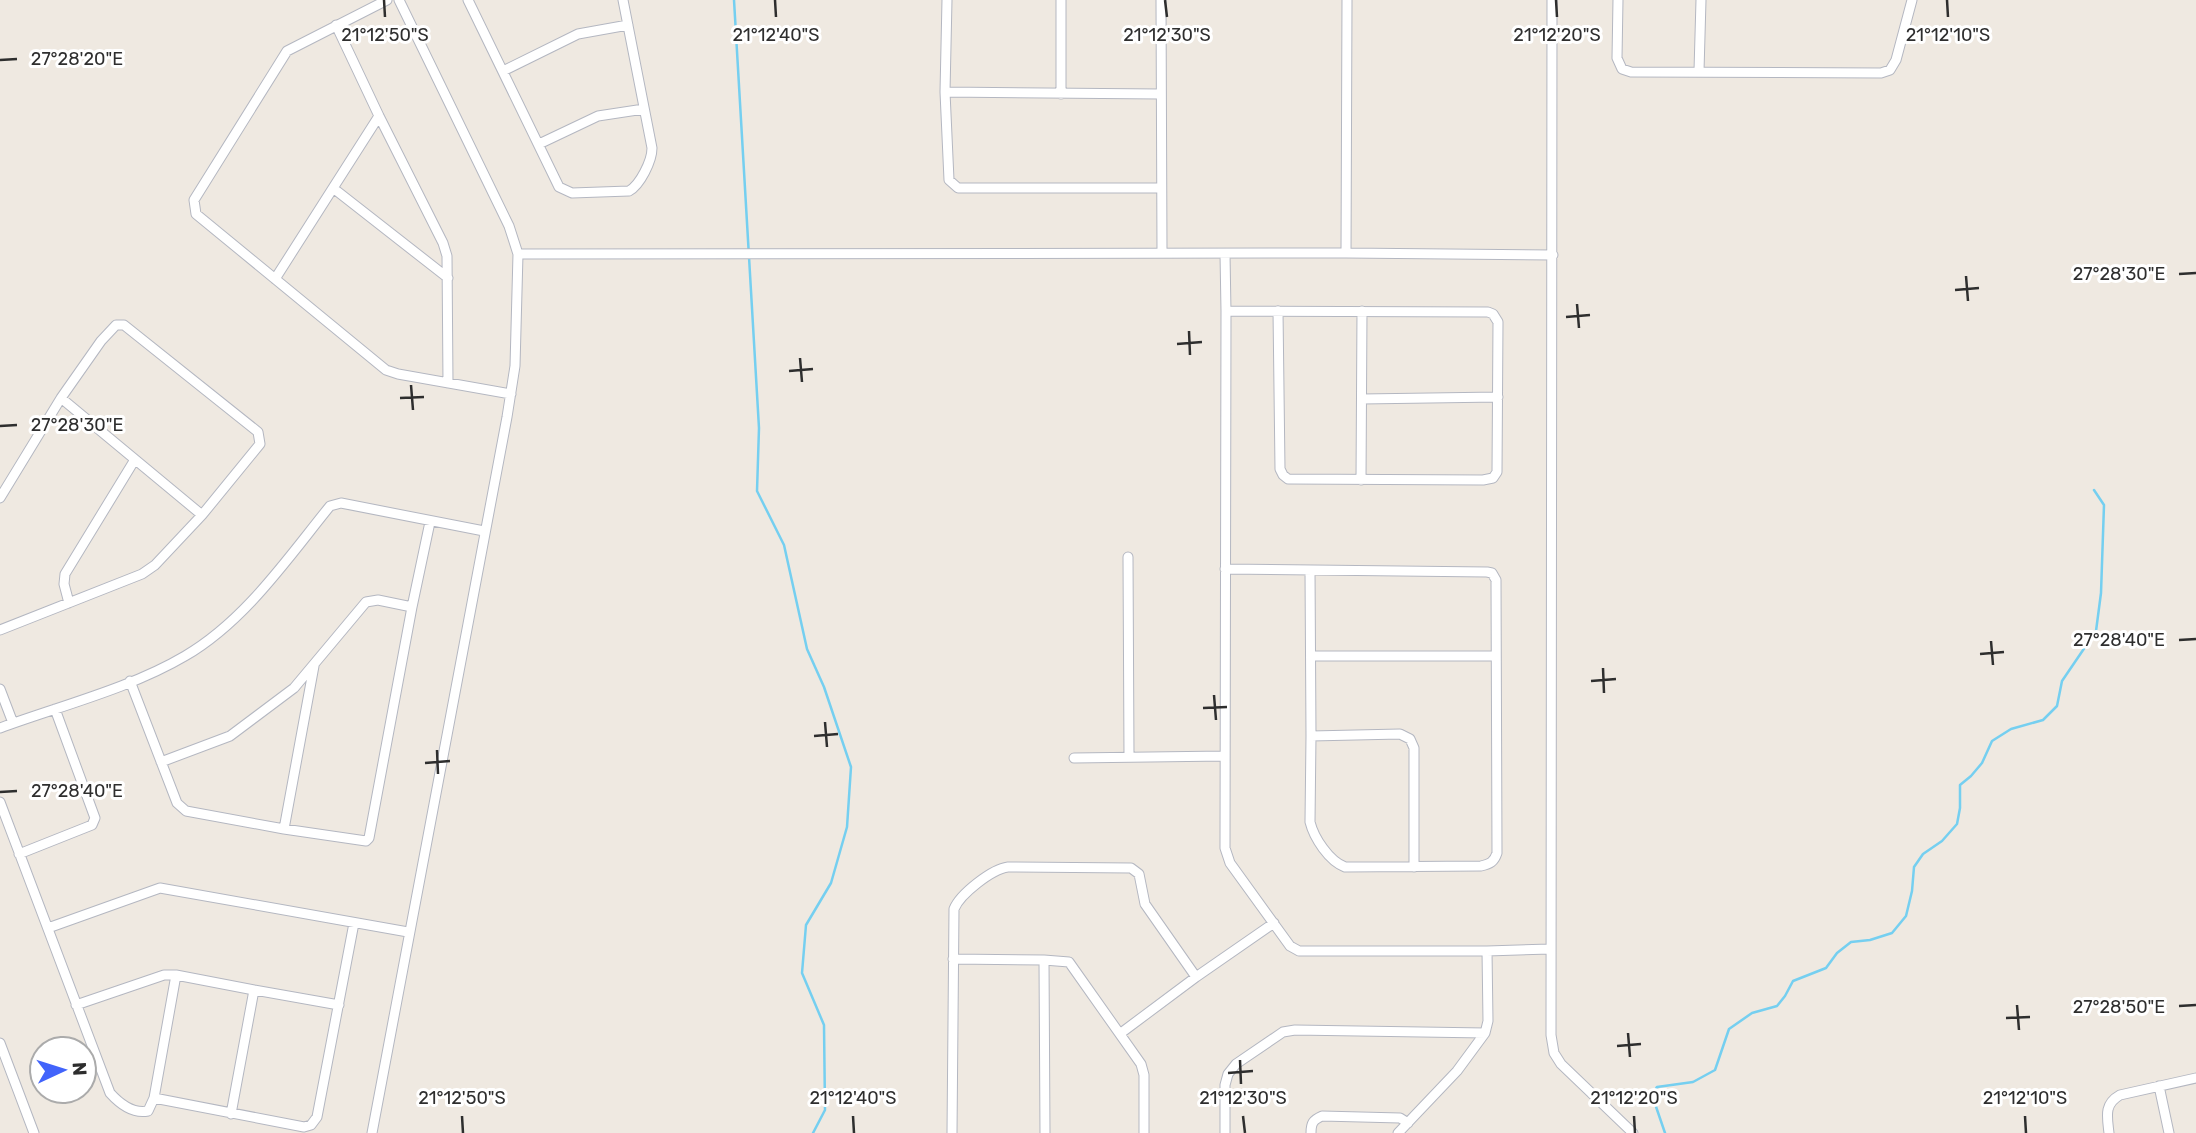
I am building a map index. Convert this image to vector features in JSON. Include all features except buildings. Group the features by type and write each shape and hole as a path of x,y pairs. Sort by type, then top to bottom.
{"street":[{"path":"387,0 287,51 194,200 196,214 386,370 511,394"},
{"path":"372,1133 511,394 515,366 518,254 509,226 400,0"},
{"path":"468,0 559,187 565,192 610,193 634,188 652,153 623,0"},
{"path":"947,0 945,92 949,180 958,188 1160,188"},
{"path":"1061,0 1061,94"},
{"path":"1161,0 1162,253"},
{"path":"1346,253 1347,0"},
{"path":"1552,0 1551,1035 1554,1052 1561,1064 1633,1133"},
{"path":"1618,0 1617,58 1622,69 1631,72 1881,73 1890,69 1896,60 1912,0"},
{"path":"1699,71 1701,0"},
{"path":"336,25 443,243 447,256 448,278 448,383"},
{"path":"503,71 578,34 628,25"},
{"path":"945,92 1160,94"},
{"path":"538,144 598,116 644,109"},
{"path":"275,279 379,116"},
{"path":"333,188 448,278"},
{"path":"518,254 1553,255"},
{"path":"1224,254 1227,855 1290,946 1299,951 1550,949"},
{"path":"1226,311 1278,311 1362,311 1488,312 1493,314 1498,322 1497,472 1493,478 1288,479 1280,469 1278,311"},
{"path":"1361,480 1362,311"},
{"path":"0,498 61,398 101,341 116,326 124,325 258,432 260,444 202,515 155,565 142,575 0,630"},
{"path":"1362,399 1497,397"},
{"path":"61,398 202,515"},
{"path":"69,603 64,584 65,574 134,461"},
{"path":"0,728 130,681 184,657 240,613 330,506 341,503 484,531"},
{"path":"130,681 177,803 187,811 363,842 369,838 430,522"},
{"path":"1128,557 1129,757"},
{"path":"1225,569 1310,570 1492,573 1496,580 1497,853 1494,860 1481,866 1345,867 1336,864 1312,831 1310,570"},
{"path":"161,762 234,734 294,688 366,602 378,600 412,607"},
{"path":"1311,656 1496,656"},
{"path":"284,830 314,663"},
{"path":"0,689 13,723"},
{"path":"19,854 92,825 95,818 55,709"},
{"path":"1311,736 1400,734 1410,739 1414,748 1414,867"},
{"path":"1074,758 1225,757"},
{"path":"0,802 110,1093 137,1112 148,1111 154,1098 176,975"},
{"path":"952,1133 954,909 956,904 994,872 1008,867 1131,868 1139,874 1144,904 1196,977"},
{"path":"48,928 160,888 408,932"},
{"path":"154,1098 304,1127 311,1125 317,1117 354,923"},
{"path":"1121,1033 1274,923"},
{"path":"1398,1133 1457,1071 1485,1034 1488,1021 1487,951"},
{"path":"953,959 1069,962 1141,1064 1144,1075 1144,1133"},
{"path":"1044,960 1045,1133"},
{"path":"76,1005 155,976 176,975 339,1004"},
{"path":"231,1114 254,990"},
{"path":"1225,1133 1228,1074 1236,1064 1283,1032 1295,1030 1485,1034"},
{"path":"0,1044 34,1133"},
{"path":"2109,1133 2107,1107 2112,1100 2120,1095 2196,1078"},
{"path":"2159,1086 2169,1133"},
{"path":"1311,1133 1311,1125 1315,1119 1322,1116 1400,1118 1408,1122"}],"waterway":[{"path":"734,0 759,428 757,491 784,545 807,649 824,687 851,767 847,827 831,883 806,925 802,973 824,1025 825,1110 813,1133"},
{"path":"1665,1133 1652,1095 1657,1087 1693,1082 1715,1070 1729,1029 1752,1013 1777,1006 1793,981 1826,968 1837,953 1851,942 1870,940 1892,933 1906,916 1914,867 1923,854 1942,841 1957,824 1960,785 1982,763 1992,741 2011,729 2043,720 2057,706 2062,681 2096,631 2101,593 2104,505 2094,490"}]}
